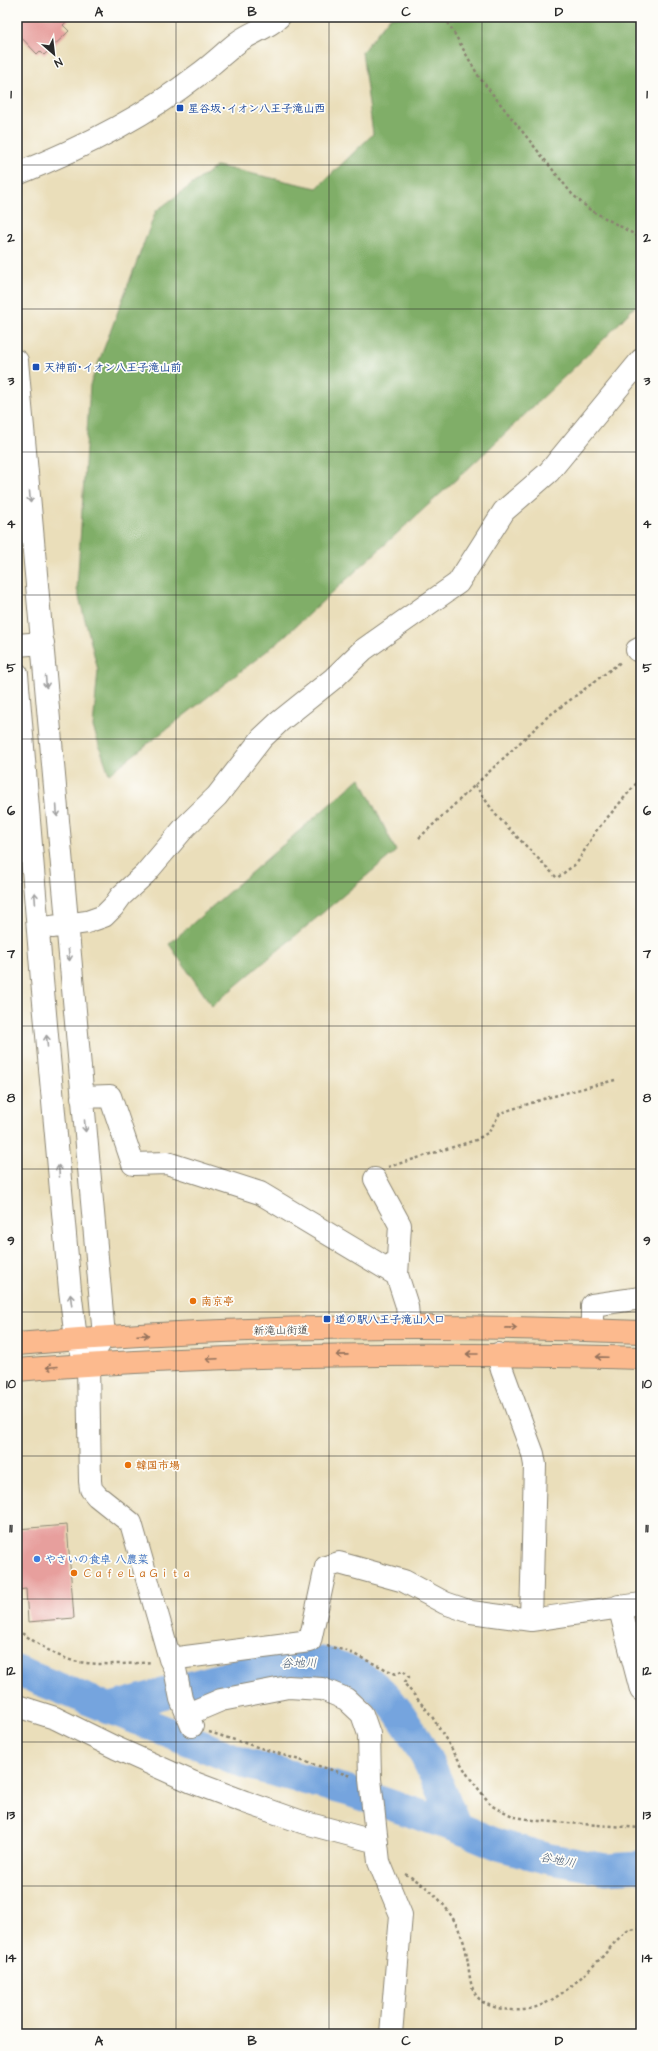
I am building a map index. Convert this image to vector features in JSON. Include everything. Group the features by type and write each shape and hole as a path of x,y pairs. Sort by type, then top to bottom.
{"main road":[{"name":"新滝山街道","path":"17,1344 104,1336 260,1330 409,1327 641,1332"},
{"path":"17,1370 88,1364 294,1356 498,1354 641,1358"}],"street":[{"path":"239,41 254,17"},
{"path":"17,174 46,163 116,128 150,108 198,76 239,41 279,17"},
{"path":"38,928 66,926 104,916 121,896 145,874 186,826 217,796 262,738 279,722 334,678 363,650 458,583 504,511 549,472 641,360"},
{"path":"17,361 43,643 66,926 104,1336 88,1364"},
{"path":"17,645 43,643"},
{"path":"17,674 21,766 38,928 70,1290 76,1339 88,1364 89,1466 91,1489 104,1503 131,1523 187,1713 221,1700 288,1688 322,1689 346,1699 362,1714 369,1734 370,1783 377,1847 401,1915 391,2034"},
{"path":"82,1097 110,1096 133,1164 167,1163 260,1193 397,1275"},
{"path":"375,1179 400,1225 397,1275 408,1306 409,1327"},
{"path":"592,1330 592,1305 641,1298"},
{"path":"498,1354 502,1370 533,1454 535,1465 531,1620"},
{"path":"173,1664 310,1641 326,1567 339,1563 404,1581 445,1602 471,1612 531,1620 641,1604"},
{"path":"619,1606 641,1690"},
{"path":"17,1706 55,1718 116,1748 192,1782 245,1802 377,1847"}],"path":[{"path":"445,17 479,77 572,194 589,209 641,238"},
{"path":"419,838 546,718 639,649"},
{"path":"475,786 496,815 557,878 577,863 596,831 641,778"},
{"path":"375,1179 378,1170 476,1140 489,1132 500,1113 550,1097 615,1080"},
{"path":"17,1630 48,1649 74,1661 132,1664 159,1662 173,1664"},
{"path":"310,1641 347,1651 396,1674 403,1670 409,1677 404,1683 431,1715 469,1777 492,1806 515,1817 539,1821 641,1828"},
{"path":"187,1713 311,1764 370,1783"},
{"path":"377,1847 434,1892 451,1913 463,1941 469,1978 475,1995 485,2004 499,2009 515,2011 536,2007 558,1996 590,1968 627,1931 641,1928"}],"green space":[{"path":"390,17 641,17 641,300 605,338 473,464 277,643 109,774 93,727 98,670 77,589 90,385 156,211 217,166 317,188 373,134 362,52"},
{"path":"360,778 396,851 212,1006 169,944"}],"building":[{"path":"17,17 72,17 63,25 69,31 44,55 40,51 37,54 17,33"},
{"path":"67,1525 74,1618 28,1622 26,1589 17,1590 17,1529"}],"waterway":[{"name":"谷地川","path":"108,1709 256,1668 280,1663 304,1660 335,1665 364,1678 381,1691 399,1713 419,1744 456,1827"},
{"name":"谷地川","path":"17,1671 247,1764 349,1791 456,1827 499,1845 545,1858 606,1869 641,1867"}],"place":[{"name":"星谷坂･イオン八王子滝山西","path":"180,108"},
{"name":"天神前･イオン八王子滝山前","path":"36,367"},
{"name":"南京亭","path":"193,1301"},
{"name":"道の駅八王子滝山入口","path":"327,1319"},
{"name":"韓国市場","path":"128,1465"},
{"name":"やさいの食卓 八農菜","path":"37,1559"},
{"name":"ＣａｆｅＬａＧｉｔａ","path":"74,1573"}]}
